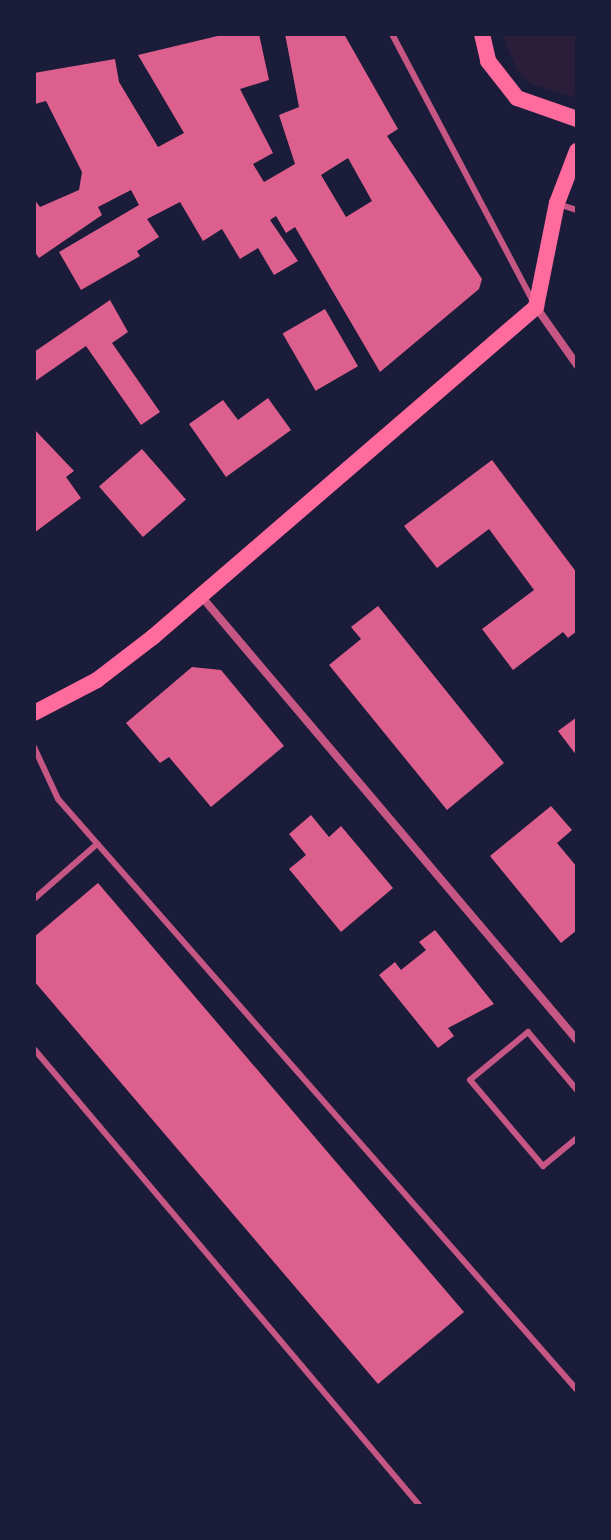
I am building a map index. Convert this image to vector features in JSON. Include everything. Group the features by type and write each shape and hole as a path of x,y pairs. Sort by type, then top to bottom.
{"main road":[{"path":"482,34 488,61 517,98 577,119"},
{"path":"34,713 97,680 201,596 536,307 557,203 577,151"}],"street":[{"path":"536,307 577,365"},
{"path":"201,596 577,1040"}],"lane":[{"path":"392,34 536,307"},
{"path":"557,203 577,210"},
{"path":"34,747 58,799 577,1390"},
{"path":"34,899 97,844"},
{"path":"577,1090 528,1032 470,1080 543,1166 577,1138"},
{"path":"34,1049 420,1506"}],"shaded area":[{"path":"502,34 577,34 577,98 531,84 517,70"}],"building":[{"path":"226,34 259,34 269,80 240,89 273,153 253,164 264,182 295,164 279,115 299,107 285,34 344,34 398,129 387,136 482,279 479,289 380,372 295,227 286,233 276,216 270,220 298,261 274,275 258,248 240,259 222,229 203,241 180,202 147,219 159,237 137,251 140,256 81,290 59,252 139,205 131,190 98,207 102,215 39,258 34,251 34,199 40,207 79,190 82,172 46,101 35,104 34,73 115,59 119,82 158,147 184,133 138,55","holes":["348,158 372,201 346,217 321,175"]},
{"path":"110,300 128,332 112,343 160,412 141,425 86,346 34,382 34,352"},
{"path":"325,309 358,366 316,391 283,334"},
{"path":"268,398 291,430 226,477 189,424 223,400 238,420"},
{"path":"34,429 74,471 66,477 81,498 34,533"},
{"path":"142,449 186,500 143,537 99,486"},
{"path":"492,460 577,573 577,631 568,638 563,632 513,670 482,629 534,590 489,529 437,568 404,526"},
{"path":"378,606 504,763 447,810 329,665 361,639 351,627"},
{"path":"192,667 221,670 284,746 211,807 169,757 160,763 126,723"},
{"path":"577,717 577,756 558,731"},
{"path":"551,806 572,830 557,843 577,867 577,930 561,943 490,856"},
{"path":"311,815 329,837 341,826 393,888 341,932 289,869 306,855 289,834"},
{"path":"98,883 464,1312 378,1384 34,981 34,937"},
{"path":"435,930 494,1004 448,1028 454,1036 438,1048 379,975 395,962 401,970 426,950 419,942"}]}
